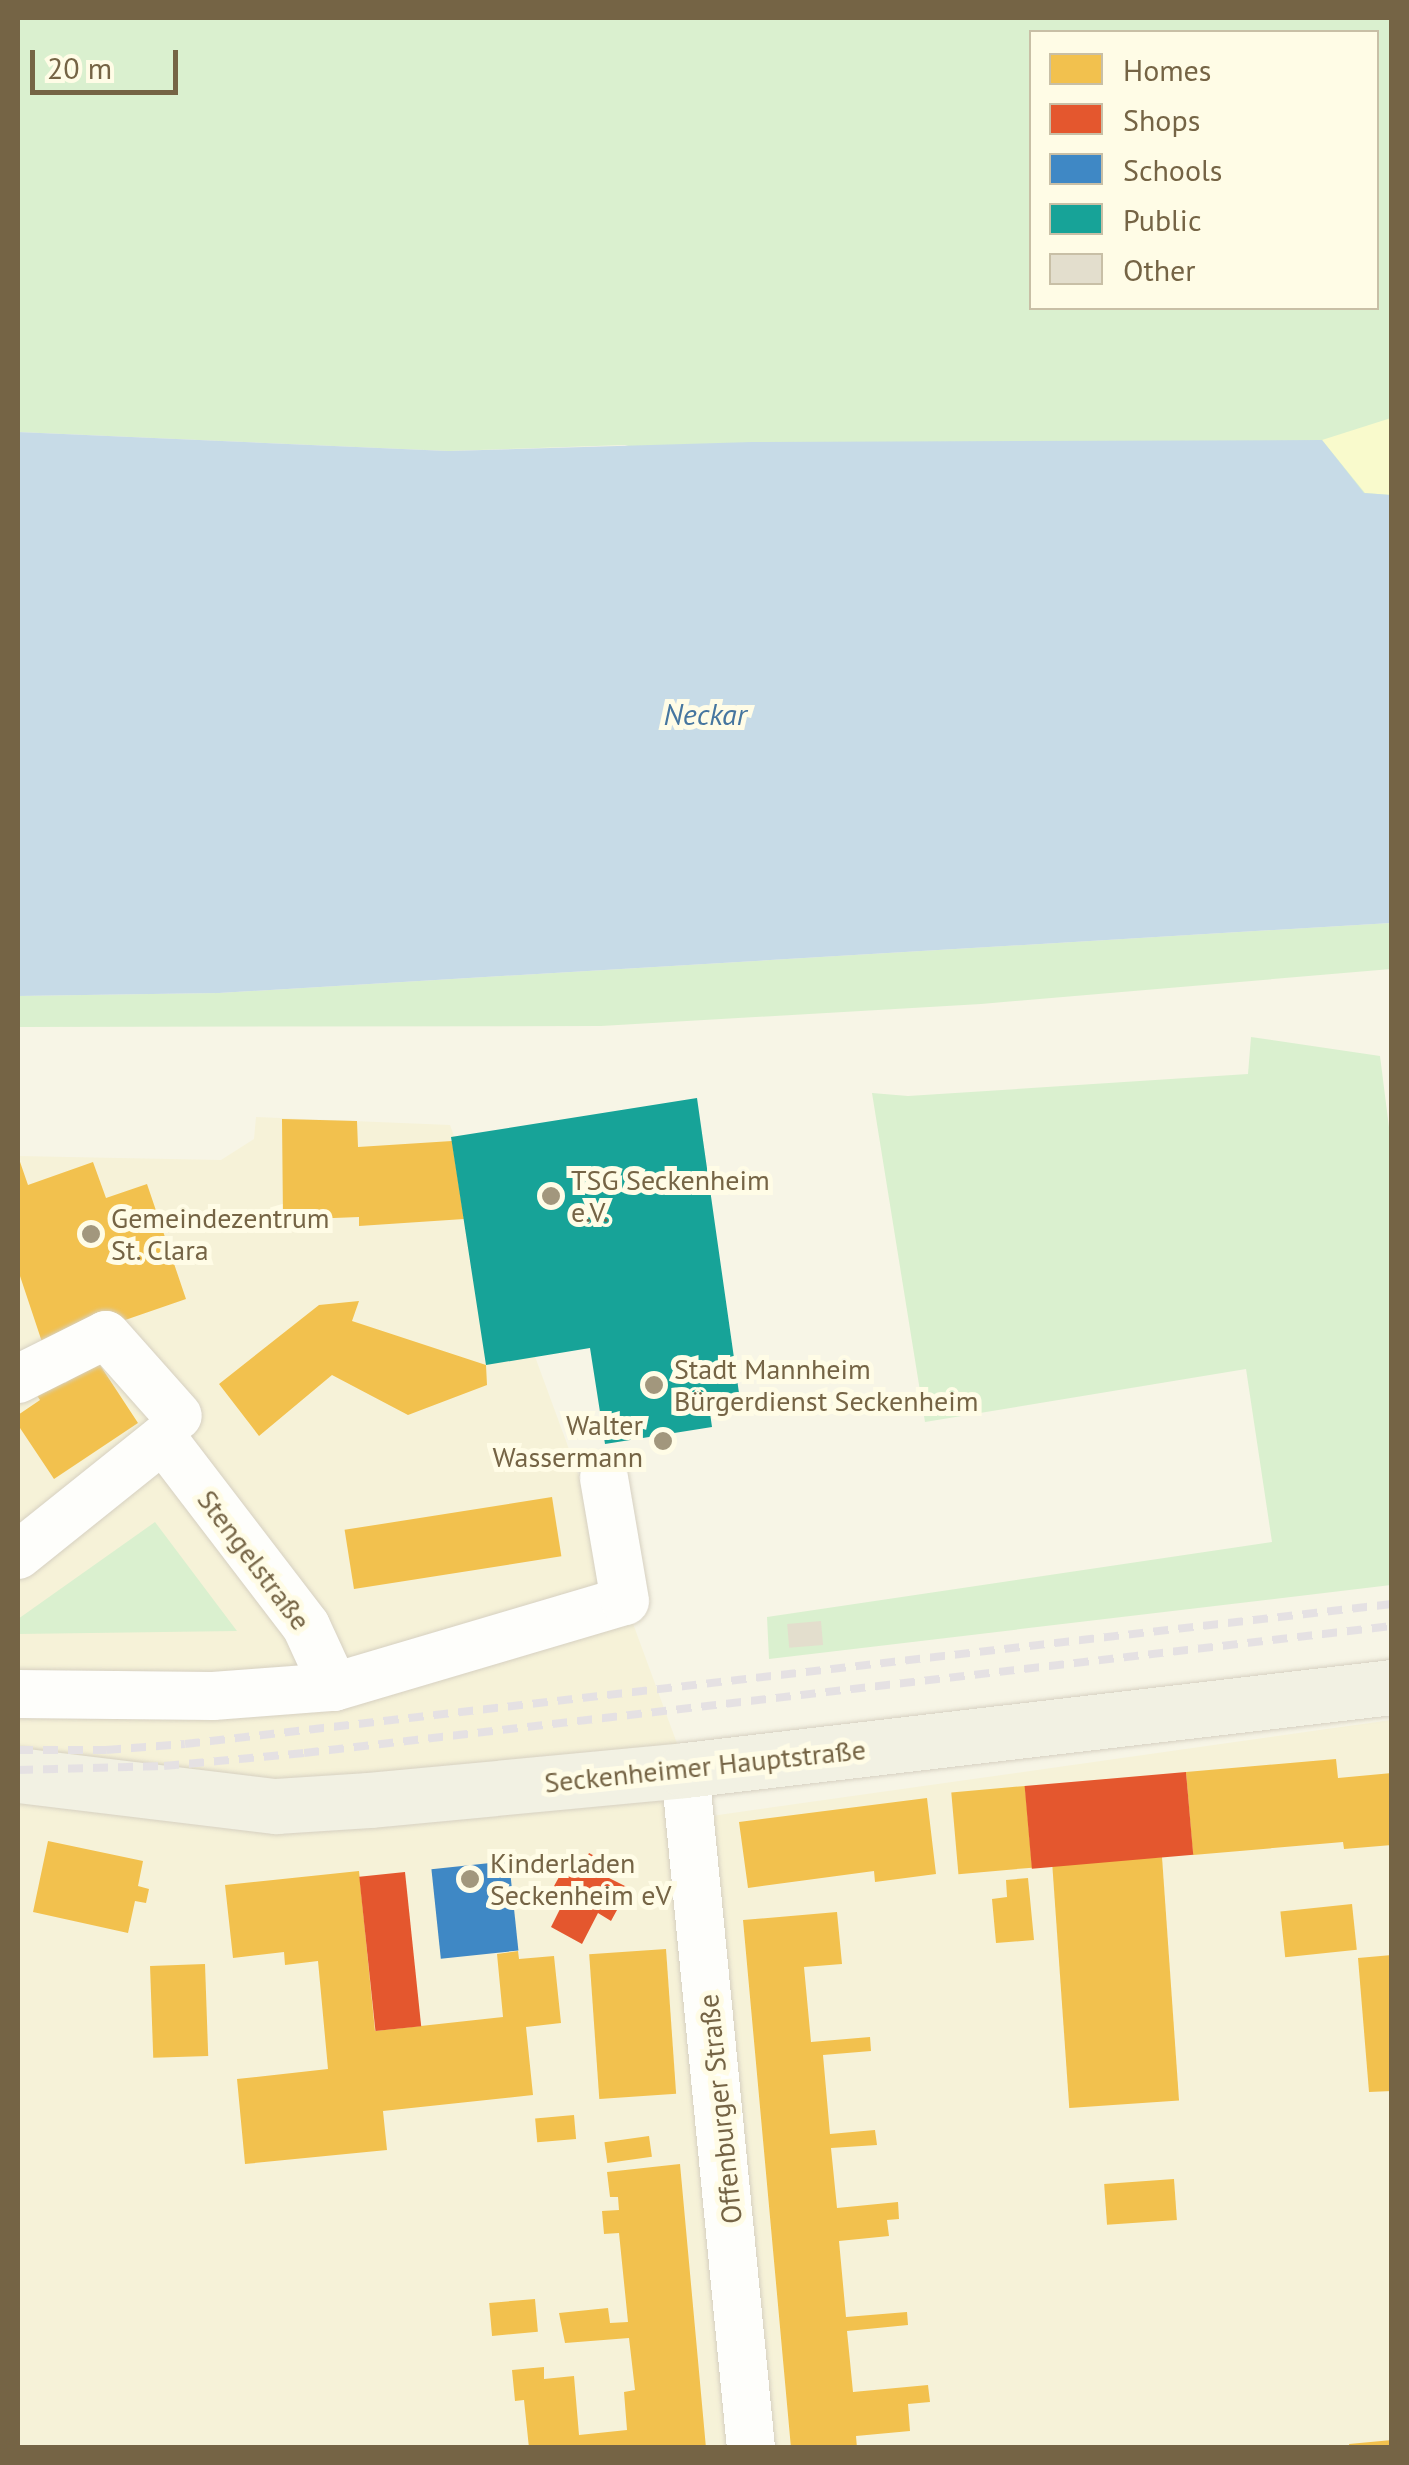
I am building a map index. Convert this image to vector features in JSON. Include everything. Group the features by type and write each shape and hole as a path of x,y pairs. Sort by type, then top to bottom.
{"main road":[{"name":"Seckenheimer Hauptstraße","path":"18,1775 276,1806 685,1770 1392,1687"}],"street":[{"name":"Stengelstraße","path":"18,1379 106,1335 179,1414 306,1626 334,1688"},
{"path":"18,1555 179,1414"},
{"path":"18,1694 213,1696 334,1688 625,1601 604,1478"},
{"name":"Offenburger Straße","path":"685,1770 751,2448"}],"shaded area":[{"path":"18,18 1391,18 1391,686 625,445 448,451 18,432"},
{"path":"1391,923 1391,969 981,1004 601,1026 18,1027 18,996 219,993"},
{"path":"1251,1037 1380,1056 1392,1151 1391,1585 769,1659 767,1617 1272,1542 1246,1369 925,1422 872,1093 908,1096 1248,1074"},
{"path":"256,1117 450,1125 704,1817 1391,1720 1391,2447 18,2448 18,1156 221,1160 254,1139"},
{"path":"155,1522 237,1631 18,1634 18,1619"}],"sand":[{"path":"1391,418 1391,495 1365,493 1322,440"}],"water":[{"name":"Neckar","path":"18,432 448,451 752,442 1322,440 1364,493 1391,495 1391,923 219,993 18,996"}],"building: Homes":[{"path":"282,1119 357,1121 358,1147 452,1141 464,1219 359,1226 359,1217 283,1220"},
{"name":"Gemeindezentrum St. Clara","path":"18,1156 28,1185 93,1162 106,1198 147,1184 186,1299 44,1348 18,1270"},
{"path":"359,1301 352,1321 486,1365 487,1385 408,1415 332,1375 259,1436 219,1384 319,1305"},
{"path":"98,1362 138,1423 54,1479 18,1425 18,1415 40,1400 34,1391 59,1375 65,1383"},
{"path":"552,1497 561,1556 354,1589 345,1530"},
{"path":"1336,1759 1338,1778 1392,1773 1392,1845 1344,1849 1343,1842 1193,1855 1186,1772"},
{"path":"1025,1786 1032,1868 958,1874 951,1792"},
{"path":"927,1798 936,1874 875,1882 874,1871 748,1888 739,1822"},
{"path":"48,1841 143,1861 138,1886 149,1889 146,1903 135,1901 128,1933 33,1912"},
{"path":"1162,1857 1179,2100 1069,2108 1052,1865"},
{"path":"359,1871 375,2031 503,2017 497,1954 518,1951 519,1959 554,1956 561,2023 526,2027 533,2095 383,2111 387,2150 245,2164 237,2079 328,2069 318,1961 285,1965 284,1952 233,1958 225,1885"},
{"path":"1028,1878 1034,1940 996,1943 992,1899 1007,1897 1006,1880"},
{"path":"1352,1904 1357,1950 1285,1957 1280,1912"},
{"path":"837,1912 842,1964 804,1967 811,2042 870,2037 871,2051 823,2055 830,2134 875,2130 877,2145 831,2148 837,2208 898,2202 899,2219 887,2220 889,2236 839,2241 846,2317 907,2312 908,2325 847,2331 853,2392 928,2385 930,2402 908,2404 910,2431 856,2436 857,2448 791,2448 743,1920"},
{"path":"666,1949 676,2094 599,2099 589,1954"},
{"path":"1392,1955 1392,2091 1369,2092 1358,1958"},
{"path":"205,1964 208,2056 153,2058 150,1966"},
{"path":"574,2115 576,2139 537,2142 535,2118"},
{"path":"649,2136 652,2157 607,2163 604,2142"},
{"path":"680,2164 706,2448 529,2448 524,2400 515,2401 512,2370 544,2367 544,2379 574,2376 579,2435 627,2430 624,2392 635,2390 629,2338 565,2343 559,2313 608,2308 610,2323 628,2322 619,2233 604,2234 602,2211 619,2210 618,2197 610,2197 607,2172"},
{"path":"1174,2179 1177,2220 1107,2225 1104,2184"},
{"path":"535,2299 538,2332 492,2336 489,2303"},
{"path":"1392,2440 1392,2448 1350,2448 1349,2444"}],"building: Shops":[{"path":"1186,1772 1193,1855 1032,1869 1025,1786"},
{"path":"589,1853 615,1867 609,1878 629,1888 611,1921 598,1913 582,1944 551,1927 562,1905 548,1897 570,1857 583,1864"},
{"path":"405,1872 421,2026 375,2031 359,1877"}],"building: Schools":[{"path":"509,1861 518,1951 441,1959 431,1869"}],"building: Public":[{"path":"697,1098 741,1407 710,1413 712,1427 605,1444 590,1348 486,1365 451,1137"}],"building: Other":[{"path":"821,1621 823,1645 789,1648 787,1624"}],"railway":[{"path":"18,1750 106,1750 185,1744 1392,1604"},
{"path":"18,1770 164,1766 304,1753 1392,1626"}],"place":[{"name":"TSG Seckenheim e.V.","path":"551,1196"},
{"name":"Gemeindezentrum St. Clara","path":"91,1234"},
{"name":"Stadt Mannheim Bürgerdienst Seckenheim","path":"654,1385"},
{"name":"Walter Wassermann","path":"663,1441"},
{"name":"Kinderladen Seckenheim eV","path":"470,1879"}]}
